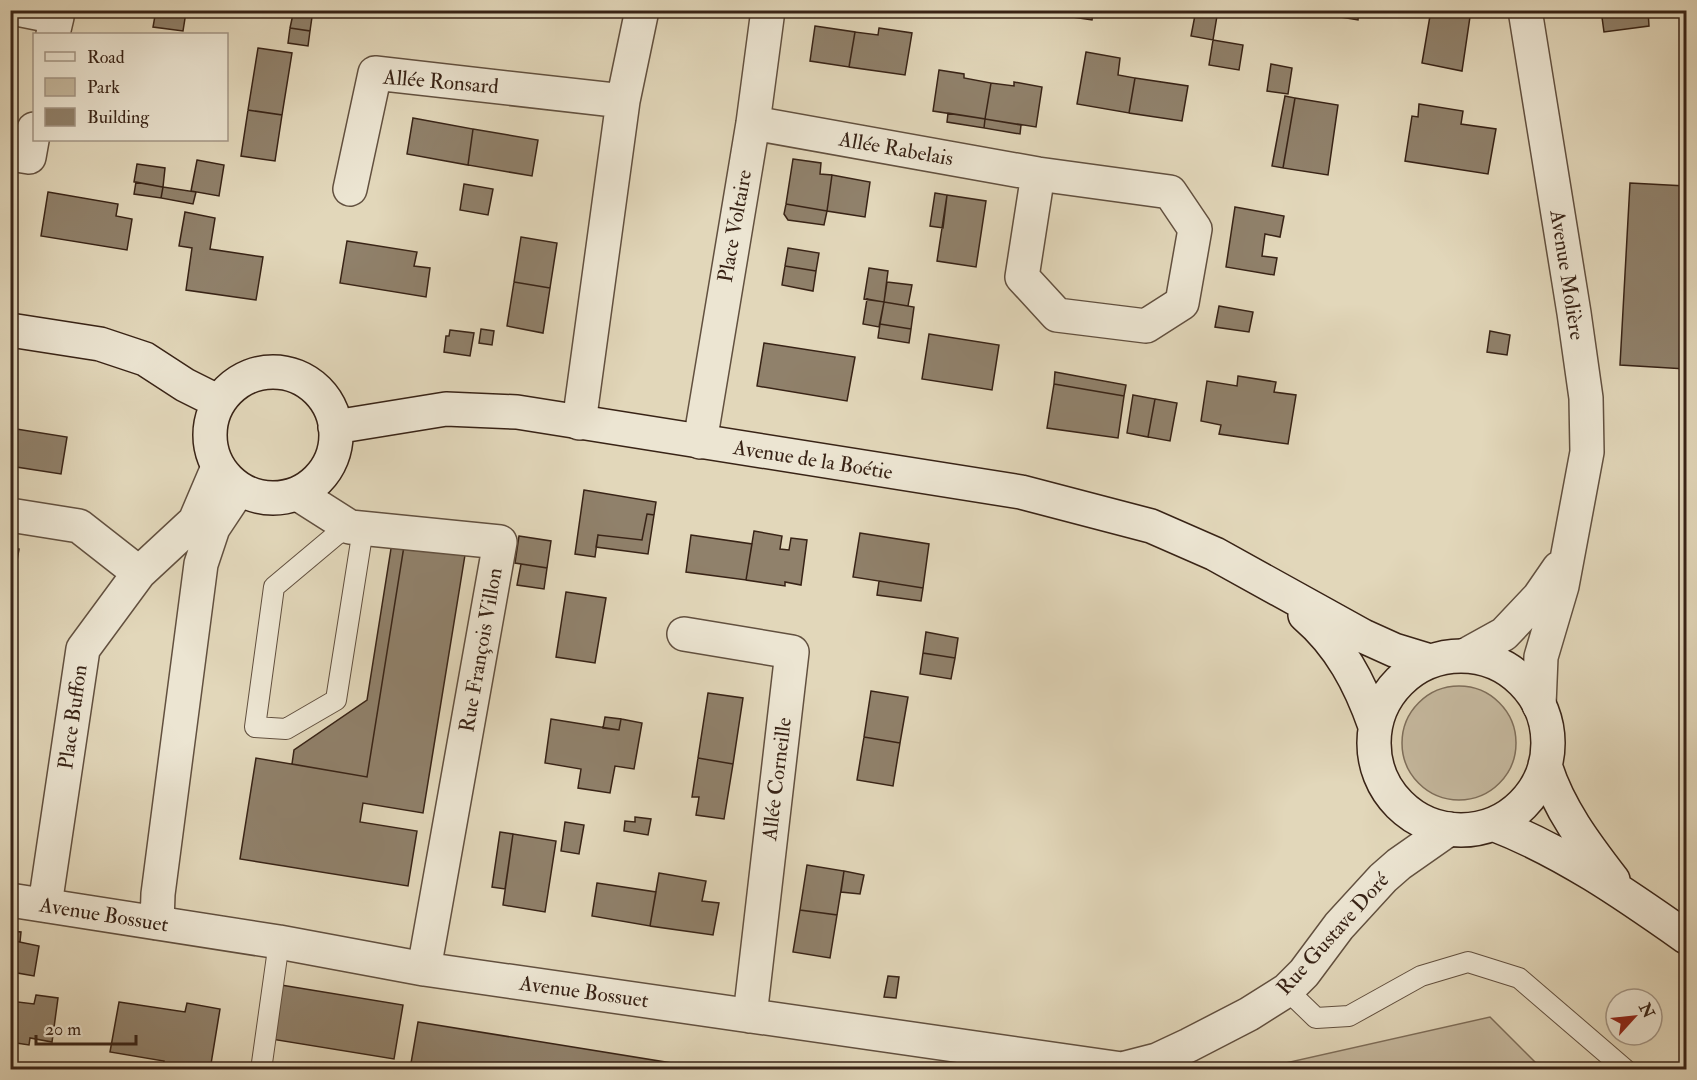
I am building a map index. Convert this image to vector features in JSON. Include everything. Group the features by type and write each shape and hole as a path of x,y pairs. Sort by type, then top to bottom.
{"street":[{"path":"22,10 57,17 53,33"},
{"path":"579,423 623,101 642,10"},
{"name":"Place Voltaire","path":"700,442 753,123 768,10"},
{"name":"Avenue Molière","path":"1525,10 1586,398 1587,452 1562,586 1542,650 1539,705"},
{"name":"Allée Ronsard","path":"350,189 375,73 623,101"},
{"name":"Allée Rabelais","path":"753,123 1038,174 1170,192 1195,229 1182,303 1146,326 1057,315 1022,277 1038,174"},
{"path":"10,154 29,157 33,135"},
{"path":"10,330 100,344 145,359 185,385 219,402"},
{"path":"275,372 296,376 315,388 328,406 335,427 335,447 328,466 315,483 298,494 278,499 257,497 228,478 212,451 209,434 212,417 219,402 234,385 253,375 275,372"},
{"name":"Avenue de la Boétie","path":"335,427 446,409 518,412 1021,492 1151,526 1215,554 1373,641 1430,661"},
{"path":"157,923 158,894 201,564 228,478"},
{"name":"Place Buffon","path":"45,905 83,649 139,573 195,521 228,478"},
{"name":"Rue François Villon","path":"298,494 356,528 500,542 424,969"},
{"path":"10,515 80,526 139,573"},
{"name":"Avenue Molière","path":"1466,655 1504,634 1519,619 1539,597 1558,570 1572,540"},
{"name":"Avenue de la Boétie","path":"1274,588 1314,622 1346,661 1362,690 1375,726"},
{"name":"Allée Corneille","path":"684,634 792,652 750,1016"},
{"path":"1466,655 1488,660 1509,670 1526,685 1539,705 1546,724 1548,745 1545,765 1534,790 1516,810 1494,824 1472,829 1449,829 1426,823 1406,810 1390,793 1379,772 1374,749 1375,726 1386,698 1405,676 1430,661 1466,655"},
{"path":"1545,765 1551,785 1572,822 1596,858 1624,893"},
{"path":"1494,824 1547,848 1624,893 1686,937"},
{"name":"Rue Gustave Doré","path":"1158,1065 1287,990 1304,973 1339,926 1383,878 1449,829"},
{"name":"Avenue Bossuet","path":"10,900 279,942 424,969 750,1016 1122,1069 1158,1065"}],"lane":[{"path":"356,528 336,700 286,729 255,727 274,587 336,536 356,528"},
{"path":"261,1070 279,942"},
{"path":"1287,990 1316,1018 1349,1016 1421,976 1468,962 1519,978 1626,1070"}],"green space":[{"path":"1459,686 1481,690 1499,703 1512,721 1516,743 1512,765 1499,783 1481,796 1459,800 1437,796 1419,783 1406,765 1402,743 1406,721 1419,703 1437,690"},
{"path":"1490,1017 1542,1069 1259,1069"}],"building":[{"path":"156,10 186,12 183,31 153,27"},
{"path":"1074,10 1094,10 1092,20 1073,17"},
{"path":"1196,10 1218,10 1213,40 1191,36"},
{"path":"1298,10 1359,10 1358,20"},
{"path":"1431,10 1471,10 1462,71 1422,63"},
{"path":"1601,10 1648,10 1649,26 1604,32"},
{"path":"293,14 312,17 310,31 290,28"},
{"path":"815,26 855,32 849,67 810,61"},
{"path":"290,28 310,31 308,46 288,43"},
{"path":"879,28 912,33 905,75 849,67 855,32 878,35"},
{"path":"1213,40 1243,45 1239,70 1209,65"},
{"path":"258,48 292,53 282,115 248,110"},
{"path":"1086,52 1120,58 1118,75 1135,78 1129,113 1077,104"},
{"path":"1271,64 1292,68 1288,94 1267,91"},
{"path":"939,70 964,74 964,78 991,83 985,119 933,111"},
{"path":"1135,78 1188,86 1182,121 1129,113"},
{"path":"1014,82 1042,87 1036,127 985,119 991,83 1014,86"},
{"path":"1285,96 1295,98 1283,168 1272,166"},
{"path":"1295,98 1338,105 1328,175 1283,168"},
{"path":"1419,104 1463,111 1461,124 1496,129 1488,174 1405,161 1412,116 1418,117"},
{"path":"248,110 282,115 275,161 241,156"},
{"path":"948,113 985,119 984,128 947,122"},
{"path":"413,118 473,129 468,165 407,154"},
{"path":"985,119 1021,125 1020,134 984,128"},
{"path":"473,129 538,140 532,176 468,165"},
{"path":"793,159 821,163 820,174 832,175 827,211 786,204"},
{"path":"197,160 224,165 219,196 191,191"},
{"path":"137,164 165,168 163,187 134,182"},
{"path":"832,175 870,182 865,217 827,211"},
{"path":"136,182 163,187 161,198 134,194"},
{"path":"1630,183 1686,186 1686,369 1620,365"},
{"path":"464,184 493,189 488,215 460,210"},
{"path":"163,187 196,192 193,204 161,198"},
{"path":"48,192 118,204 116,216 132,219 127,250 41,236"},
{"path":"935,193 947,195 943,228 930,226"},
{"path":"947,195 986,201 976,267 937,261"},
{"path":"786,204 827,211 824,225 788,220 784,214"},
{"path":"1235,207 1284,216 1280,237 1265,234 1262,256 1277,258 1274,275 1226,267"},
{"path":"185,212 215,218 210,249 263,257 256,300 186,290 192,248 179,246"},
{"path":"521,237 557,243 550,288 514,282"},
{"path":"347,241 417,252 414,266 430,268 426,297 340,283"},
{"path":"788,248 819,253 816,271 785,266"},
{"path":"785,266 816,271 813,291 782,285"},
{"path":"869,268 888,271 884,302 864,299"},
{"path":"514,282 550,288 543,333 507,326"},
{"path":"887,282 912,285 908,306 884,302"},
{"path":"867,299 884,302 879,327 863,324"},
{"path":"884,302 914,307 911,329 880,324"},
{"path":"1219,306 1253,312 1249,332 1215,327"},
{"path":"880,324 911,329 909,343 878,338"},
{"path":"481,329 494,331 492,345 479,343"},
{"path":"450,330 474,333 470,356 444,352 446,336 449,336"},
{"path":"1490,331 1510,335 1507,355 1487,352"},
{"path":"929,334 999,345 992,390 922,379"},
{"path":"764,343 855,357 847,401 757,386"},
{"path":"1055,372 1126,385 1124,396 1054,384"},
{"path":"1238,376 1276,382 1274,392 1296,395 1288,444 1219,434 1221,425 1201,421 1207,381 1237,386"},
{"path":"1054,384 1124,396 1118,438 1047,428"},
{"path":"1133,395 1155,399 1148,437 1127,433"},
{"path":"1155,399 1177,403 1170,441 1148,437"},
{"path":"10,428 67,437 61,474 10,466"},
{"path":"584,490 656,502 654,515 647,514 642,540 598,535 595,557 575,554"},
{"path":"647,514 654,515 648,554 596,547 598,535 642,540"},
{"path":"754,531 782,536 780,549 789,550 791,538 807,540 801,585 785,582 785,586 746,580"},
{"path":"860,533 929,544 923,588 853,577"},
{"path":"691,535 752,544 746,580 686,572"},
{"path":"393,536 404,546 367,777 292,764 294,750 367,700"},
{"path":"519,536 551,541 547,568 515,563"},
{"path":"404,546 465,555 423,813 363,803 360,822 417,831 408,886 240,859 256,758 367,777"},
{"path":"10,547 19,549 10,601"},
{"path":"521,564 547,568 544,589 517,585"},
{"path":"879,581 923,588 921,601 877,595"},
{"path":"566,592 606,598 595,663 556,657"},
{"path":"926,632 958,638 955,658 923,653"},
{"path":"923,653 955,658 951,679 920,674"},
{"path":"871,691 908,697 900,743 864,737"},
{"path":"708,693 743,698 733,764 698,758"},
{"path":"605,717 621,719 619,730 603,728"},
{"path":"551,719 619,730 621,719 642,723 634,769 615,766 610,793 578,788 581,769 545,763"},
{"path":"864,737 900,743 893,786 857,780"},
{"path":"698,758 733,764 724,819 696,815 699,797 692,797"},
{"path":"635,817 651,819 648,835 624,831 625,821 635,822"},
{"path":"565,822 584,825 579,854 561,851"},
{"path":"500,832 513,834 505,889 492,887"},
{"path":"513,834 556,841 545,912 503,905"},
{"path":"807,865 844,871 837,915 800,910"},
{"path":"844,871 864,875 860,894 841,892"},
{"path":"659,873 706,881 702,901 719,903 713,935 650,926"},
{"path":"597,883 656,892 650,926 592,916"},
{"path":"800,910 837,915 830,958 793,952"},
{"path":"10,931 21,932 20,942 10,940"},
{"path":"10,940 39,946 34,976 17,973 15,992 10,998"},
{"path":"888,976 899,977 896,998 884,997"},
{"path":"281,985 403,1005 394,1059 271,1039"},
{"path":"36,995 58,998 52,1042 30,1038 29,1045 10,1042 10,1001 34,1004"},
{"path":"119,1002 185,1012 187,1003 220,1009 210,1070 162,1070 164,1061 110,1052"},
{"path":"418,1022 690,1066 690,1070 410,1069"}]}
